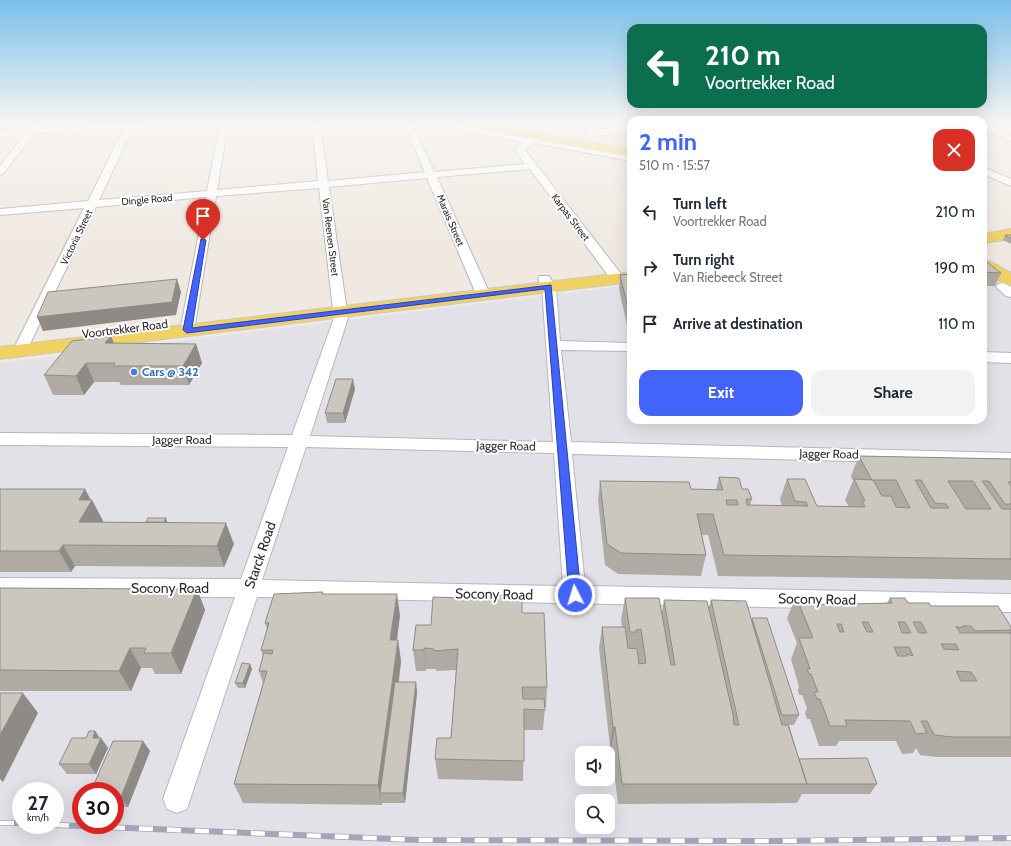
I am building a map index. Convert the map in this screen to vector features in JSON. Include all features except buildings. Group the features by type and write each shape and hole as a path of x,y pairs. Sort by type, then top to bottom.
{"main road":[{"path":"987,224 1011,222"},
{"path":"987,233 1011,230"},
{"path":"987,238 1011,234"},
{"path":"987,241 993,251"},
{"path":"987,268 1008,287"},
{"name":"Voortrekker Road","path":"0,345 22,346 623,274"},
{"name":"Voortrekker Road","path":"0,353 22,346"}],"street":[{"path":"0,172 7,163"},
{"name":"Victoria Street","path":"22,346 112,163"},
{"path":"188,326 217,163"},
{"name":"Van Reenen Street","path":"321,163 340,308"},
{"name":"Marais Street","path":"426,163 482,291"},
{"name":"Karpas Street","path":"531,163 623,274"},
{"name":"Dingle Road","path":"0,212 533,166"},
{"path":"987,172 1011,183"},
{"path":"546,283 554,345 575,595"},
{"name":"Starck Road","path":"177,799 341,318 340,308"},
{"path":"554,345 627,347"},
{"path":"987,357 1011,358"},
{"name":"Jagger Road","path":"0,439 300,441 1011,459"},
{"name":"Socony Road","path":"0,588 249,589 1011,603"}],"shaded area":[{"path":"987,273 1011,287 1011,846 0,846 0,363 627,285 627,424 987,424"}],"railway":[{"path":"0,823 12,823"},
{"path":"64,825 419,840 775,841 1011,838"}],"place":[{"name":"Cars @ 342","path":"134,372"}],"route":[{"path":"203,240 187,330 549,287 575,595"}]}
